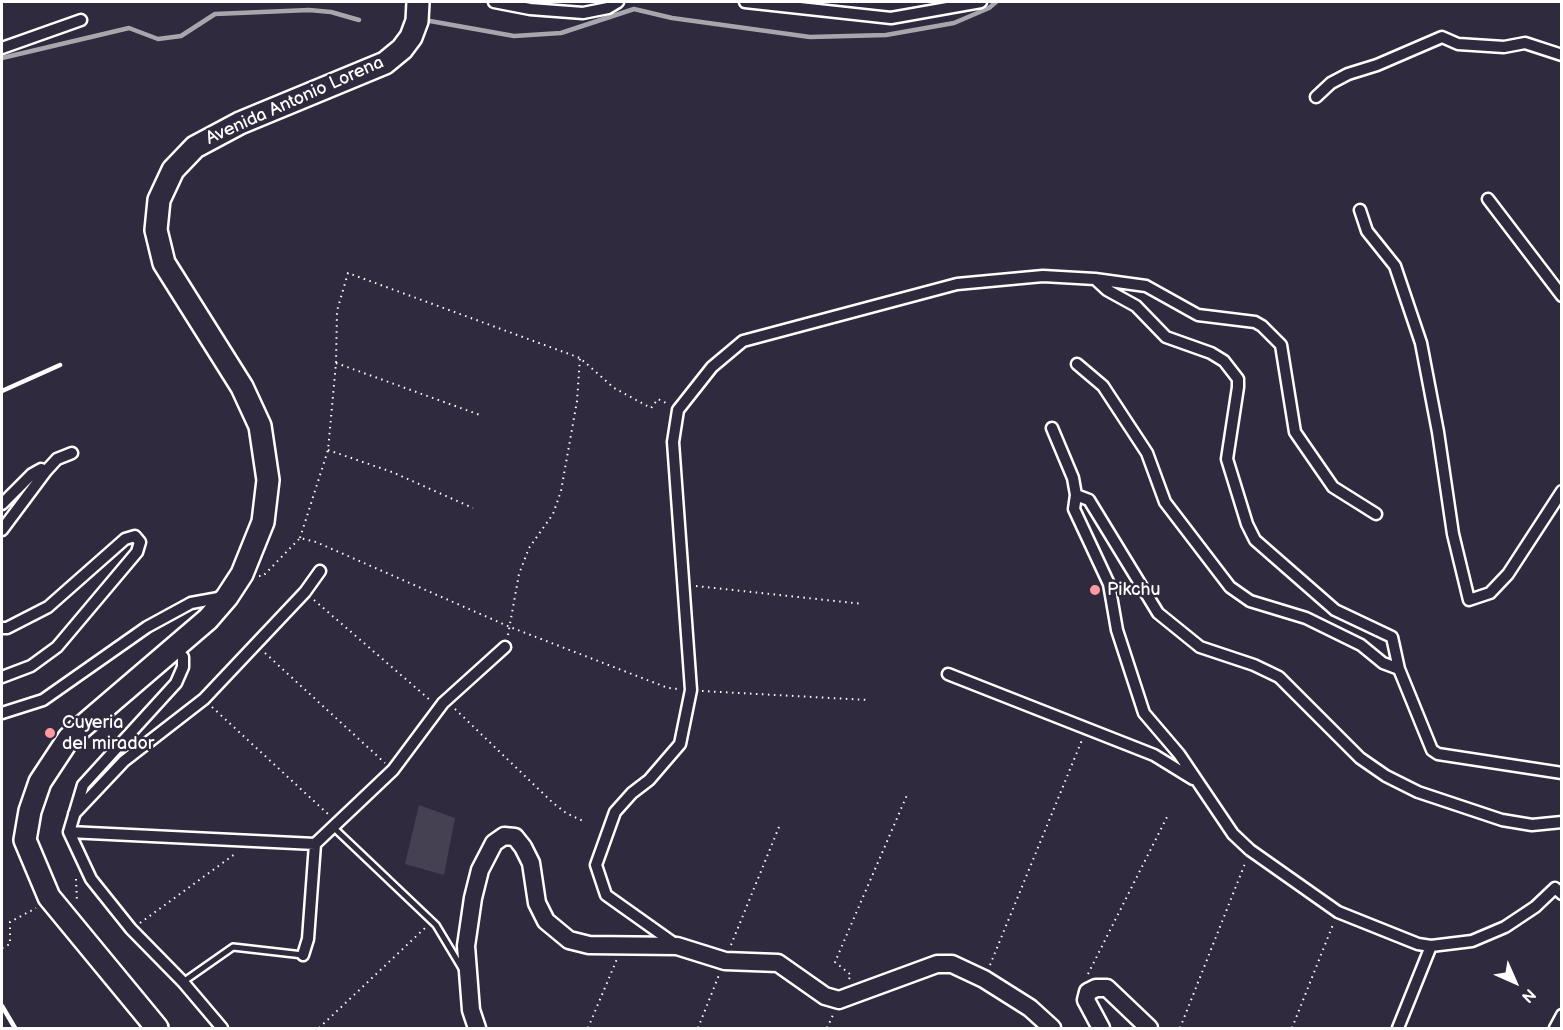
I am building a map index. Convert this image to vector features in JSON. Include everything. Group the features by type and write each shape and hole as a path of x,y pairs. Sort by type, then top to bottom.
{"highway":[{"name":"Avenida Antonio Lorena","path":"157,1029 49,897 25,840 30,811 50,764 69,738 208,619 228,597 256,544 267,501 265,445 256,415 242,387 164,263 156,230 159,200 173,170 182,158 204,142 240,123 385,63 402,49 411,37 417,21 418,2"}],"street":[{"path":"494,2 530,9 583,13 608,8 618,2"},
{"path":"745,2 891,18 981,2"},
{"path":"2,48 81,20"},
{"path":"1316,97 1331,83 1348,74 1377,65 1442,37 1458,44 1504,47 1525,43 1562,55"},
{"path":"1488,200 1562,296"},
{"path":"1360,210 1367,231 1395,266 1421,343 1438,432 1453,534 1469,600 1490,593 1508,574 1562,491"},
{"path":"677,946 606,895 596,865 615,812 632,793 649,780 680,744 691,690 673,442 678,410 712,367 743,341 957,284 1043,276 1095,279 1146,286 1198,315 1255,322 1262,326 1281,345 1295,432 1333,487 1376,514"},
{"path":"1095,279 1107,290 1136,306 1166,338 1211,353 1232,369 1238,387 1227,459 1252,534 1291,574 1335,610 1392,637 1399,669 1432,750 1438,754 1562,773"},
{"path":"1077,363 1103,386 1148,453 1165,502 1230,587 1250,601 1306,618 1361,645 1383,663 1399,669"},
{"path":"1053,428 1073,477 1076,495 1074,509 1109,584 1117,630 1141,708 1179,754 1233,834 1250,850 1338,912 1431,946 1472,941 1505,927 1535,907 1559,886"},
{"path":"2,530 46,471 57,459 72,453"},
{"path":"2,504 32,474 41,469 46,471"},
{"path":"1076,495 1089,500 1158,613 1200,647 1254,665 1279,677 1360,758 1386,776 1418,792 1502,820 1532,825 1562,822"},
{"path":"2,628 7,628 48,607 125,539 135,536 140,542 137,552 57,647 31,666 2,678"},
{"path":"74,814 124,761 204,699 257,645 305,592 320,571"},
{"path":"2,713 43,700 147,627 191,603 228,597"},
{"path":"69,831 315,843 393,770 444,703 505,647"},
{"path":"175,648 183,657 183,667 176,683 83,785 69,831 91,879 131,929 183,982 222,1029"},
{"path":"948,674 1154,755 1196,780"},
{"path":"477,1029 471,1010 466,946 473,898 480,870 494,843 504,836 515,837 523,847 531,862 537,903 546,921 569,940 590,945 677,946 725,961 778,963 825,996 839,1000 937,964 952,964 984,979 1030,1008 1052,1029"},
{"path":"303,955 308,939 315,843"},
{"path":"1398,1029 1431,946"},
{"path":"1101,1029 1086,1000 1088,992 1096,988 1107,988 1149,1029"},
{"path":"1555,1029 1562,1015"}],"lane":[{"path":"336,825 432,921 470,982"},
{"path":"183,982 233,947 303,955"}],"path":[{"path":"242,574 263,576 300,538 328,450 336,363 337,311 348,273 580,358 614,388 651,408 658,399 678,410"},
{"path":"505,647 519,574 529,548 553,514 561,491 577,401 580,358"},
{"path":"336,363 480,415"},
{"path":"328,450 392,472 473,508"},
{"path":"300,538 316,542 510,627 668,688 868,700"},
{"path":"685,584 863,604"},
{"path":"257,645 393,770"},
{"path":"204,699 336,825"},
{"path":"984,979 1087,730"},
{"path":"827,1029 851,975 835,962 907,795"},
{"path":"1088,992 1088,974 1168,815"},
{"path":"698,1029 779,827"},
{"path":"131,929 235,854 245,839"},
{"path":"1180,1029 1250,850"},
{"path":"2,948 10,944 10,922 32,911 49,897"},
{"path":"1293,1029 1338,912"},
{"path":"319,1029 432,921"},
{"path":"588,1029 623,946"}],"shaded area":[{"path":"419,805 455,818 444,875 405,864"}],"waterway":[{"path":"430,21 514,36 561,33 634,9 672,18 810,37 886,35 954,23 989,8 996,2"},
{"path":"2,58 129,28 158,39 181,36 215,14 309,10 331,12 359,20"}],"railway":[{"path":"2,391 60,365"},
{"path":"2,1006 15,1028"}],"place":[{"name":"Pikchu","path":"1095,590"},
{"name":"Cuyeria del mirador","path":"50,733"}]}
